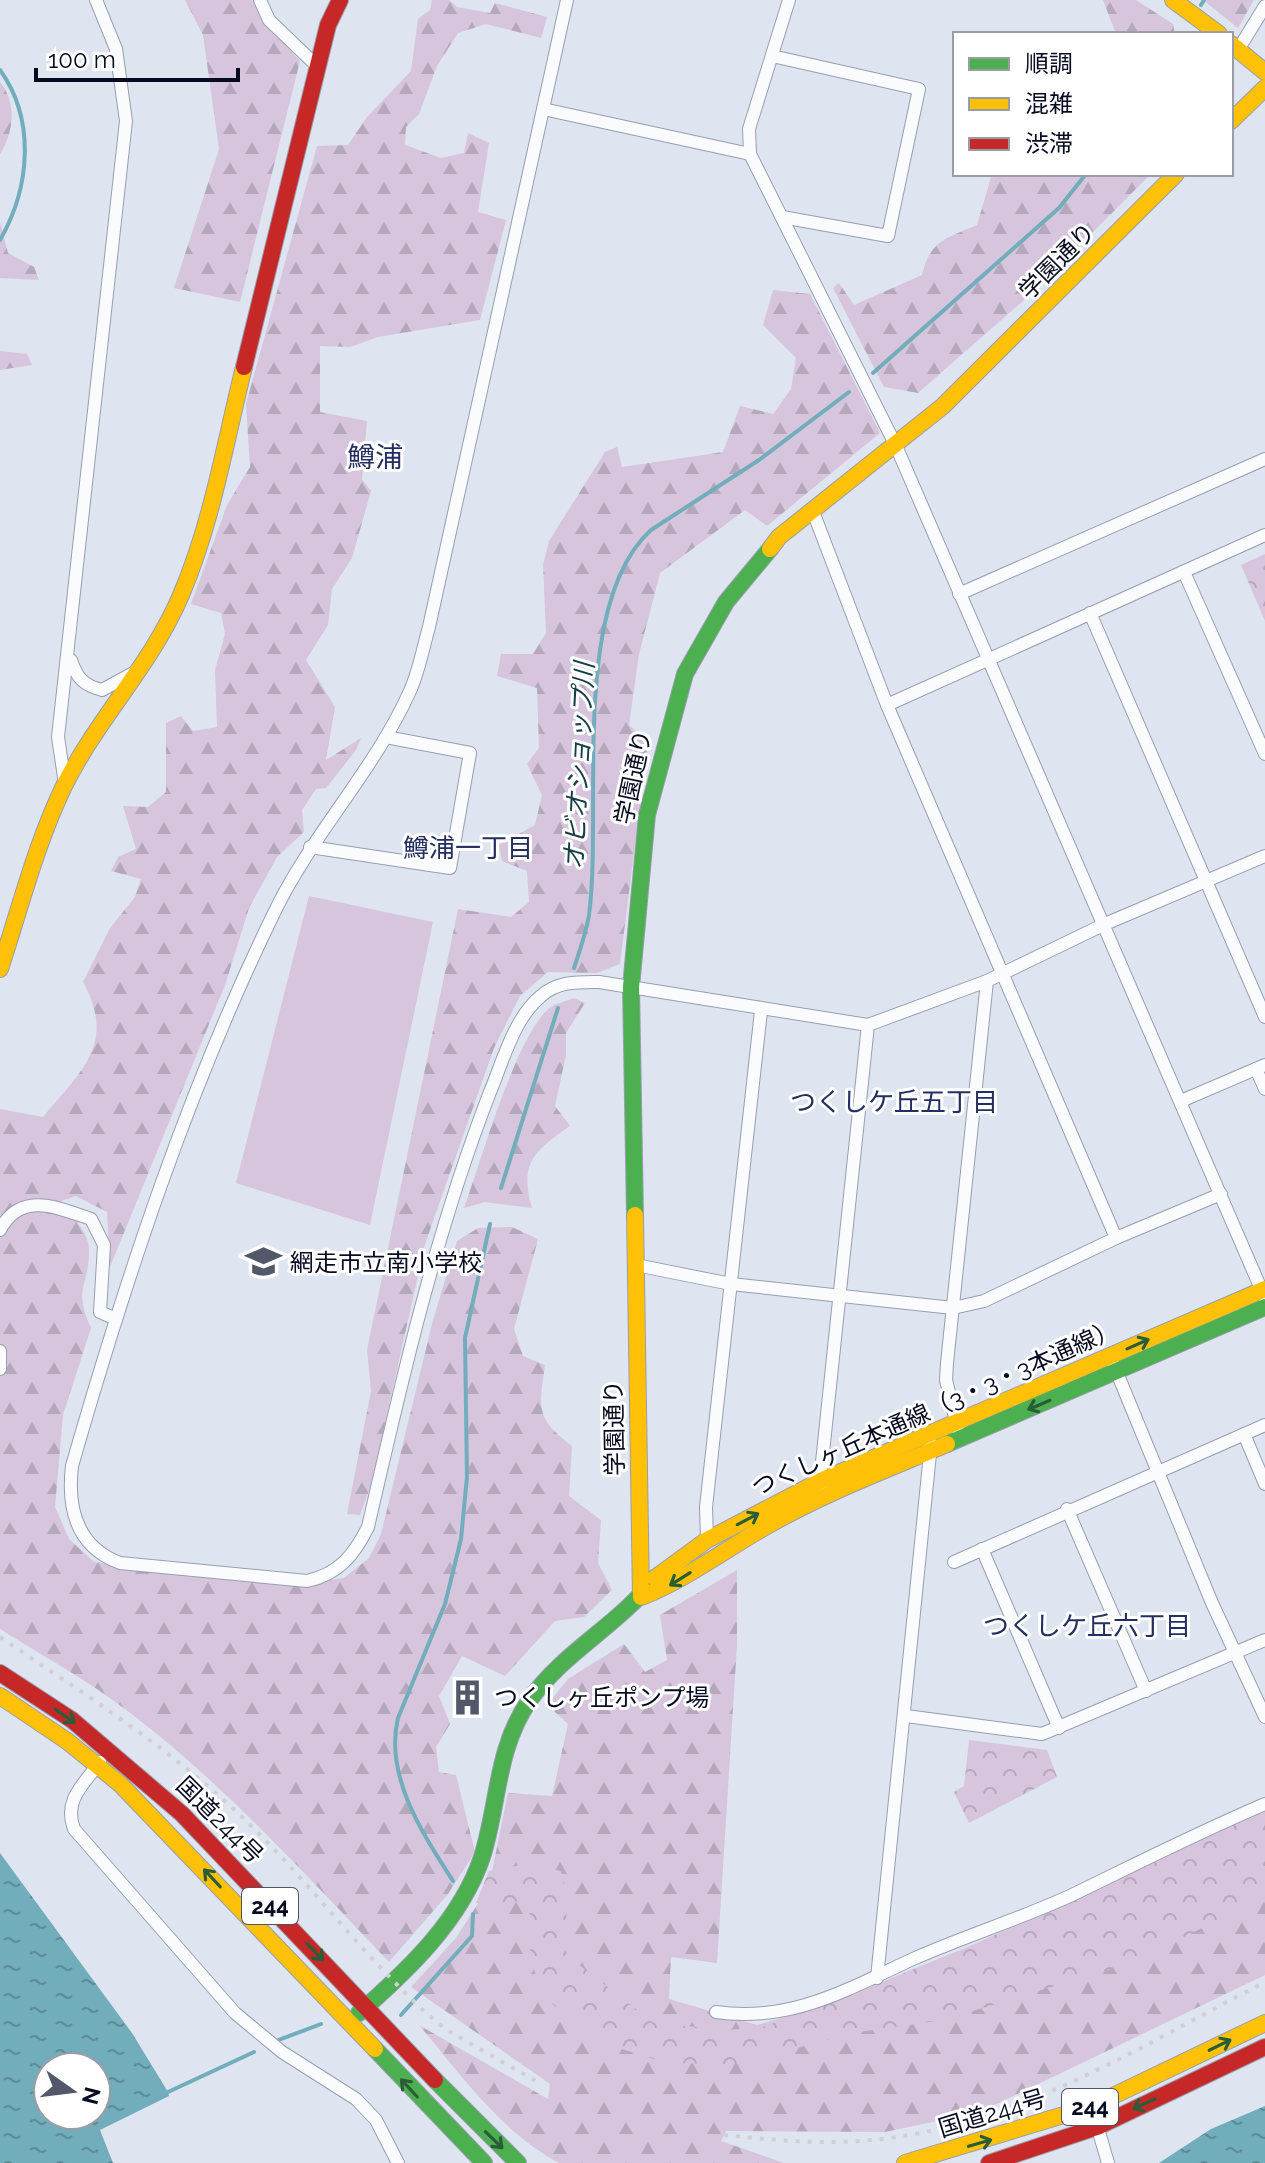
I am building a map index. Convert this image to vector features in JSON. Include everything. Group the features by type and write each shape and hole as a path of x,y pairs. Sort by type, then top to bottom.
{"main road":[{"path":"0,969 40,845 65,784 180,598 198,553 328,25 340,0"},
{"path":"1173,0 1216,32"},
{"path":"1235,47 1265,72"},
{"path":"1233,119 1265,88"},
{"name":"学園通り","path":"641,1597 631,987 647,815 685,674 703,638 749,570 812,509 853,474 896,446 1003,349 1174,176"},
{"name":"つくしヶ丘本通線（3・3・3本通線）","path":"349,2022 394,1982 461,1905 482,1856 500,1763 512,1730 529,1701 551,1673 641,1597 661,1571 707,1540 1264,1296"},
{"name":"つくしヶ丘本通線（3・3・3本通線）","path":"641,1597 669,1586 822,1488"},
{"name":"国道244号","path":"0,1673 109,1749 182,1814 518,2163"},
{"name":"国道244号","path":"0,1696 98,1765 174,1838 484,2163"},
{"name":"国道244号","path":"905,2163 1025,2130 1090,2107 1265,2023"},
{"name":"国道244号","path":"989,2163 1097,2127 1265,2047"}],"street":[{"path":"65,784 58,737 126,121 116,49 96,0"},
{"path":"260,0 269,20 318,67"},
{"path":"567,0 429,627 412,688 386,737 295,869 216,1045 145,1228 70,1477 71,1509 76,1525 88,1542 100,1556 120,1563 307,1581 326,1577 354,1554 368,1527 433,1259 462,1166 522,1019 541,995 566,982 631,987 761,1011 868,1025 987,981 1105,924 1265,856"},
{"path":"789,0 749,129 750,154 896,446 986,660 1105,924 1264,1296"},
{"path":"1235,47 1265,6"},
{"path":"772,56 919,89 888,236 782,217"},
{"path":"543,109 750,154"},
{"path":"959,594 1265,459"},
{"path":"812,509 887,705 1116,1238"},
{"path":"887,705 1265,535"},
{"path":"1184,572 1265,754"},
{"path":"1090,613 1265,1017"},
{"path":"69,657 77,676 87,686 102,690 138,670"},
{"path":"310,847 450,868 470,753 386,737"},
{"path":"959,1430 946,1380 987,981"},
{"path":"707,1540 706,1507 761,1011"},
{"path":"822,1488 838,1296 868,1025"},
{"path":"1181,1101 1261,1067 1265,1089"},
{"path":"636,1265 731,1284 953,1308 984,1301 1116,1238 1221,1194"},
{"path":"0,1230 9,1216 29,1205 53,1205 91,1219 104,1245 100,1312 116,1319"},
{"path":"0,1351 0,1369"},
{"path":"1114,1364 1234,1652 1265,1717"},
{"path":"954,1562 1067,1509 1265,1425"},
{"path":"1244,1434 1265,1484"},
{"path":"877,1978 906,1716 914,1579 929,1441"},
{"path":"1067,1509 1146,1691"},
{"path":"982,1549 1059,1728"},
{"path":"906,1716 1042,1734 1265,1640"},
{"path":"109,1749 70,1802 68,1815 74,1829 235,2013 282,2052 356,2099 376,2120 398,2163"},
{"path":"716,2012 740,2015 785,2012 832,1999 913,1959 1070,1895 1138,1860 1265,1804"},
{"path":"1090,2107 1108,2163"}],"green space":[{"path":"185,0 252,0 263,20 300,61 240,302 174,288 219,149 203,35"},
{"path":"432,0 449,0 457,7 490,13 495,3 547,17 541,38 486,24 458,33 437,66 419,114 406,127 405,145 441,158 464,153 468,133 489,143 478,212 506,220 480,320 378,337 350,347 320,346 320,412 367,421 362,479 371,491 352,558 332,589 328,625 306,660 335,707 326,760 361,738 356,750 326,788 316,789 302,810 304,832 277,857 249,908 225,985 110,1267 107,1212 76,1196 61,1201 79,1224 88,1243 89,1261 82,1295 91,1328 63,1415 55,1507 69,1539 94,1562 288,1586 344,1578 369,1558 381,1534 433,1320 457,1241 478,1228 512,1227 538,1239 514,1329 523,1356 545,1365 542,1412 551,1428 572,1446 569,1496 601,1520 598,1563 612,1590 584,1617 555,1621 505,1676 462,1656 439,1696 450,1724 436,1747 439,1772 456,1775 475,1852 448,1894 389,1962 232,1800 164,1740 98,1690 0,1629 0,1109 43,1117 90,1056 96,1023 93,1004 83,982 110,928 135,897 141,879 111,871 118,857 136,849 123,806 148,807 166,792 166,723 181,716 193,731 217,727 215,670 225,634 221,613 191,604 227,505 250,467 246,404 317,146 348,145 367,117 411,71 418,19 430,10"},
{"path":"1103,0 1136,0 1173,24 1175,32 1115,32"},
{"path":"1203,0 1254,0 1238,28"},
{"path":"0,82 9,99 12,118 0,154"},
{"path":"991,176 1149,176 1032,293 918,393 884,387 833,288 839,283 854,305 922,275 935,247 977,225"},
{"path":"0,222 8,253 34,267 39,280 0,278"},
{"path":"773,290 810,294 880,433 767,526 745,510 660,573 639,654 629,725 648,742 620,964 597,973 548,972 520,996 494,1048 425,1244 372,1482 360,1515 347,1514 371,1391 367,1350 458,909 511,917 529,902 527,871 502,861 499,845 535,825 542,795 527,764 539,748 537,688 497,676 501,654 533,654 546,633 543,565 549,541 605,452 617,447 622,467 723,452 740,406 773,414 791,389 796,358 763,325"},
{"path":"0,351 27,354 32,365 0,370"},
{"path":"1265,554 1265,621 1241,565"},
{"path":"309,896 433,922 370,1225 236,1183"},
{"path":"574,998 585,1003 566,1033 566,1055 555,1106 570,1126 547,1143 533,1160 527,1180 532,1208 485,1202 464,1208 501,1100 525,1042 551,1007"},
{"path":"737,1570 737,1645 717,1963 671,1957 669,1999 757,2025 913,1980 1265,1816 1265,1975 980,2112 885,2132 726,2131 721,2141 784,2163 559,2163 538,2150 500,2119 419,2025 548,2099 550,2084 411,1987 456,1938 489,1886 508,1793 552,1796 568,1724 547,1705 568,1679 624,1644 645,1672 667,1660 660,1615"},
{"path":"969,1740 1047,1750 1057,1777 969,1823 954,1792 964,1786"},
{"path":"1265,1811 1265,1897 1131,1963 943,2020 852,2033 737,2064 667,2063 599,2042 545,1998 530,1960 531,1915 515,1901 487,1907 476,1903 489,1871 528,1864 561,1871 567,1899 565,1954 654,2023 727,2030 763,2027 972,1945 1088,1894 1181,1846"}],"water":[{"path":"0,1853 132,2033 168,2092 169,2096 112,2124 112,2051 32,2051 32,2131 100,2131 113,2163 0,2163"},
{"path":"1265,2106 1265,2163 1159,2163 1211,2129"}],"waterway":[{"name":"オビオショップ川","path":"1201,5 1204,0"},
{"path":"0,70 19,110 25,154 18,199 0,240"},
{"name":"オビオショップ川","path":"873,373 1059,208 1084,176"},
{"name":"オビオショップ川","path":"574,968 589,915 594,712 599,657 609,607 625,564 651,530 759,460 849,392"},
{"name":"オビオショップ川","path":"501,1188 558,1008"},
{"name":"オビオショップ川","path":"453,1881 409,1804 396,1761 395,1740 398,1718 445,1604 461,1539 467,1477 465,1338 490,1224"},
{"name":"オビオショップ川","path":"401,2015 472,1936 473,1914"},
{"name":"オビオショップ川","path":"276,2041 321,2024"},
{"name":"オビオショップ川","path":"168,2092 254,2052"}],"railway":[{"path":"0,1637 145,1736 227,1803 253,1827 398,1986 445,2029 541,2084"},
{"path":"724,2135 798,2141 871,2140 925,2132 976,2119 1075,2080 1265,1982"}],"traffic: fast":[{"path":"635,1215 631,987 647,815 685,674 726,602 770,549"},
{"path":"947,1444 1265,1307"},
{"path":"359,2013 431,1942 447,1923 473,1880 488,1837 504,1757 518,1719 529,1701 558,1668 625,1610 655,1578"},
{"path":"375,2049 484,2163"},
{"path":"435,2080 518,2163"}],"traffic: slow":[{"path":"1173,0 1216,32"},
{"path":"1233,46 1265,72"},
{"path":"1233,119 1265,88"},
{"path":"770,549 779,537 943,406 1174,176"},
{"path":"0,969 37,853 64,786 77,761 155,645 192,568 210,511 244,367"},
{"path":"635,1215 641,1597"},
{"path":"655,1578 707,1540 820,1481 1265,1289"},
{"path":"644,1596 676,1581 811,1503 947,1444"},
{"path":"0,1696 67,1741 120,1784 375,2049"},
{"path":"905,2163 1090,2107 1265,2023"}],"traffic: jam":[{"path":"244,367 328,25 340,0"},
{"path":"0,1673 72,1720 182,1814 435,2080"},
{"path":"989,2163 1097,2127 1265,2047"}],"place":[{"name":"網走市立南小学校","path":"264,1262"},
{"name":"つくしヶ丘ポンプ場","path":"468,1697"}],"district":[{"name":"鱒浦","path":"375,457"},
{"name":"鱒浦一丁目","path":"468,848"},
{"name":"つくしケ丘五丁目","path":"894,1102"},
{"name":"つくしケ丘六丁目","path":"1087,1626"}]}
